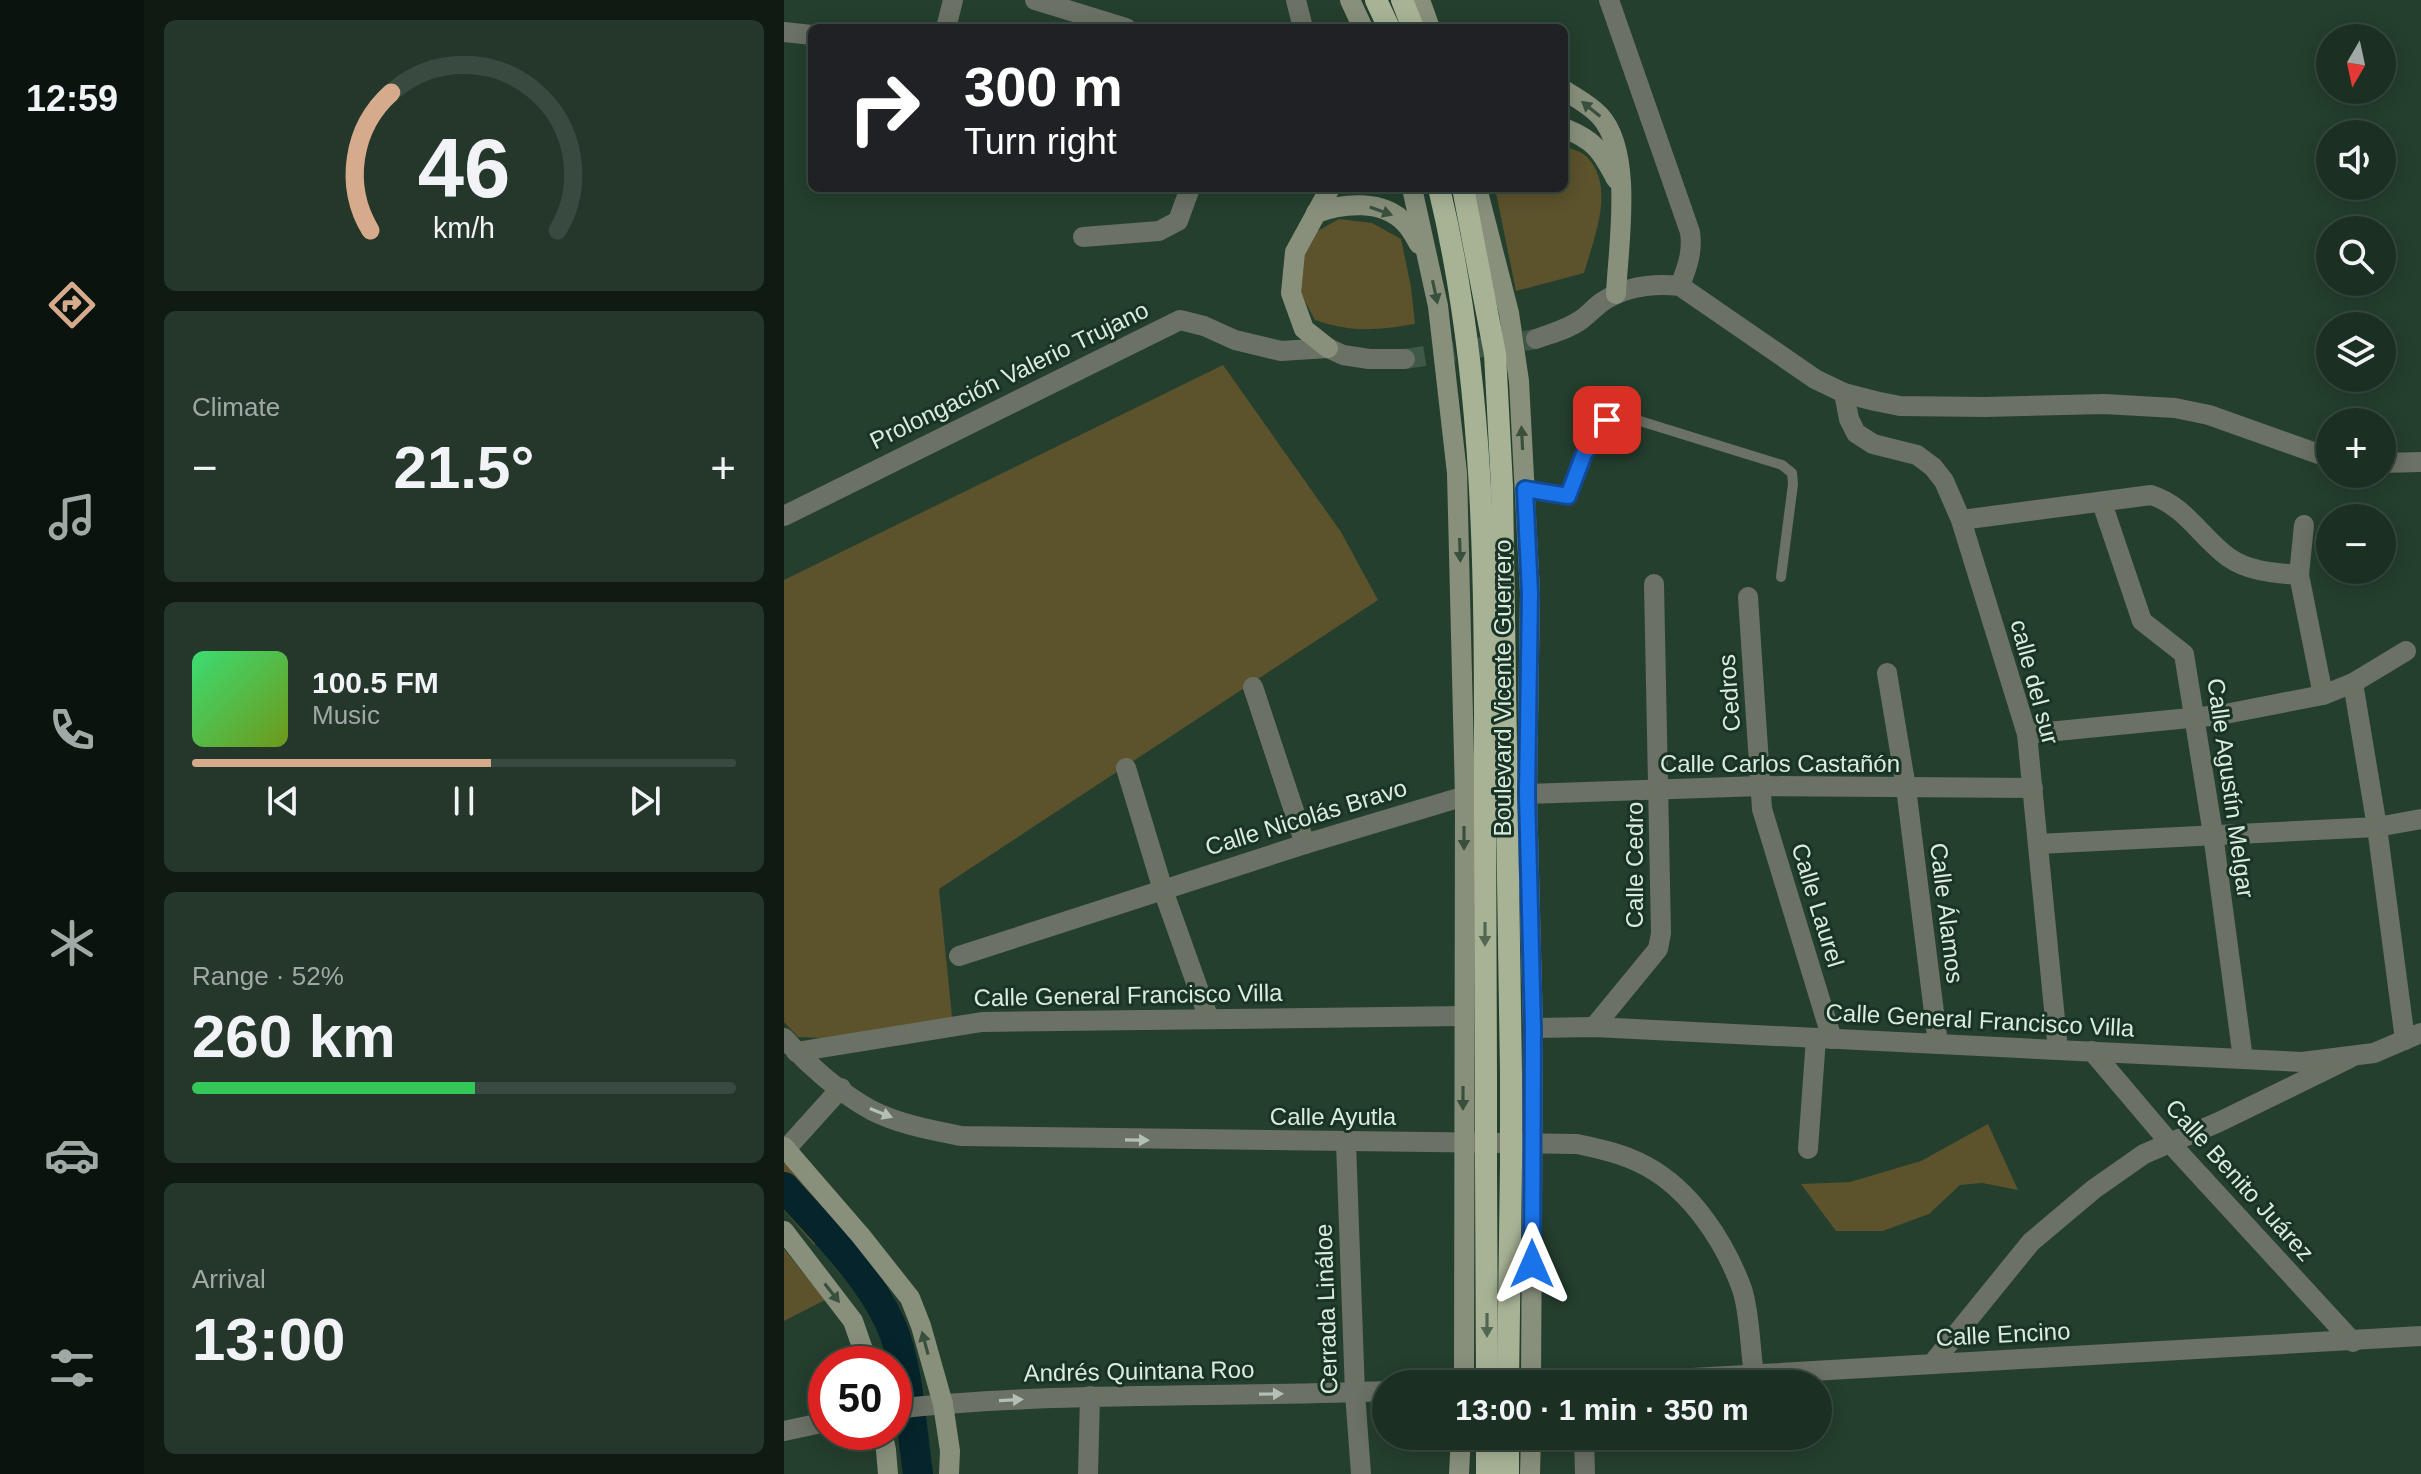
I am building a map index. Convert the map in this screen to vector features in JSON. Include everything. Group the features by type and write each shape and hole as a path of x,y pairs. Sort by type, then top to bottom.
{"highway":[{"path":"1376,0 1387,24"},
{"name":"Boulevard Vicente Guerrero","path":"1440,192 1454,251 1472,369 1481,484 1486,644 1487,1370"},
{"name":"Boulevard Vicente Guerrero","path":"1464,192 1495,354 1502,486 1511,1074 1508,1370"},
{"path":"1487,1450 1487,1474"},
{"path":"1508,1450 1508,1474"}],"main road":[{"path":"1350,0 1361,24"},
{"path":"1414,11 1439,24"},
{"path":"1568,93 1601,117 1613,138 1619,161 1621,189 1616,294"},
{"path":"1568,130 1597,146 1621,189"},
{"path":"1328,192 1295,252 1291,293 1304,329 1328,348"},
{"name":"Boulevard Vicente Guerrero","path":"1413,192 1438,306 1457,473 1465,796 1464,1370"},
{"name":"Boulevard Vicente Guerrero","path":"1478,192 1509,313 1519,381 1530,593 1527,794 1533,1028 1531,1370"},
{"path":"1483,213 1486,192"},
{"path":"1316,213 1354,204 1387,212 1404,221 1427,256"},
{"path":"785,1149 910,1298 921,1326 950,1451 949,1474"},
{"path":"784,1231 853,1321 862,1346"},
{"path":"886,1450 888,1474"},
{"path":"1459,1474 1460,1450"},
{"path":"1530,1474 1531,1450"}],"street":[{"path":"947,24 953,0"},
{"path":"1035,0 1113,24"},
{"path":"1296,0 1302,24"},
{"path":"1609,0 1690,232 1690,258 1680,286"},
{"path":"784,32 808,35"},
{"path":"1083,237 1159,231 1178,221 1189,192"},
{"path":"1536,339 1560,331 1616,294 1635,287 1661,284 1680,286 1815,379 1844,393 1900,406 2104,404 2175,408 2209,415 2316,453"},
{"name":"Prolongación Valerio Trujano","path":"784,516 1180,320 1204,326 1235,340 1281,351 1328,348 1343,355 1369,359 1405,359"},
{"name":"calle del sur","path":"1844,393 1849,419 1856,433 1873,444 1917,455 1933,467 1944,481 1961,520 2027,734 2058,1050"},
{"path":"2396,463 2421,462"},
{"path":"1961,520 2151,495 2167,500 2230,559 2261,572 2299,575"},
{"name":"Calle Agustín Melgar","path":"2102,503 2142,621 2184,654 2213,834 2243,1059"},
{"path":"2304,525 2299,575 2323,695"},
{"name":"Calle Cedro","path":"1594,1027 1658,949 1663,912 1654,584"},
{"name":"Cedros","path":"1748,597 1761,786"},
{"path":"2027,734 2195,718 2323,695 2353,683 2406,651"},
{"name":"Calle Álamos","path":"1887,673 1906,788 1938,1044"},
{"path":"2353,683 2413,1037"},
{"path":"1253,687 1305,844"},
{"path":"1126,768 1163,890 1209,1019"},
{"name":"Calle Carlos Castañón","path":"1527,794 1761,786 2033,788"},
{"name":"Calle Laurel","path":"1761,786 1762,809 1824,1038"},
{"name":"Calle Nicolás Bravo","path":"959,956 1305,844 1465,796"},
{"path":"2038,844 2377,827 2421,819"},
{"name":"Calle General Francisco Villa","path":"790,1045 982,1022 1463,1016"},
{"name":"Calle General Francisco Villa","path":"1533,1028 1594,1027 2302,1062 2374,1053 2413,1037"},
{"path":"1808,1149 1824,1038"},
{"name":"Calle Ayutla","path":"790,1045 809,1065 871,1110 920,1128 961,1136 1577,1144 1616,1153 1648,1167 1686,1195 1716,1237 1743,1291 1753,1370"},
{"name":"Calle Benito Juárez","path":"2092,1051 2170,1143 2353,1342"},
{"path":"1932,1364 2031,1242 2094,1189 2144,1154 2358,1055"},
{"path":"785,1149 841,1088"},
{"name":"Cerrada Lináloe","path":"1346,1143 1361,1474"},
{"name":"Calle Encino","path":"1825,1370 2421,1336"},
{"name":"Andrés Quintana Roo","path":"912,1407 1090,1396 1372,1392"},
{"path":"1088,1474 1090,1396"},
{"path":"784,1431 808,1426"},
{"path":"1584,1450 1585,1474"}],"lane":[{"path":"1525,489 1568,496 1596,432 1607,420 1627,417 1782,465 1792,473 1793,484 1781,577"}],"shaded area":[{"path":"1568,148 1579,152 1596,169 1601,198 1597,229 1584,273 1516,291 1496,192 1568,192"},
{"path":"1339,219 1372,223 1401,239 1415,324 1365,329 1315,320 1301,294 1300,263 1314,233"},
{"path":"1223,365 1341,532 1378,600 939,889 952,1017 846,1039 798,1037 784,1022 784,580"},
{"path":"1988,1124 2018,1190 1982,1183 1960,1185 1929,1214 1883,1231 1836,1231 1801,1184 1850,1182 1921,1161"},
{"path":"786,1163 840,1224 814,1245 784,1210"},
{"path":"784,1249 825,1300 784,1321"}],"waterway":[{"path":"784,1187 856,1268 890,1323 905,1377 918,1474"}],"tunnel":[{"path":"1405,359 1536,339"}],"route":[{"path":"1532,1264 1533,1028 1527,794 1530,593 1525,489 1568,496 1584,454 1607,420"}]}
